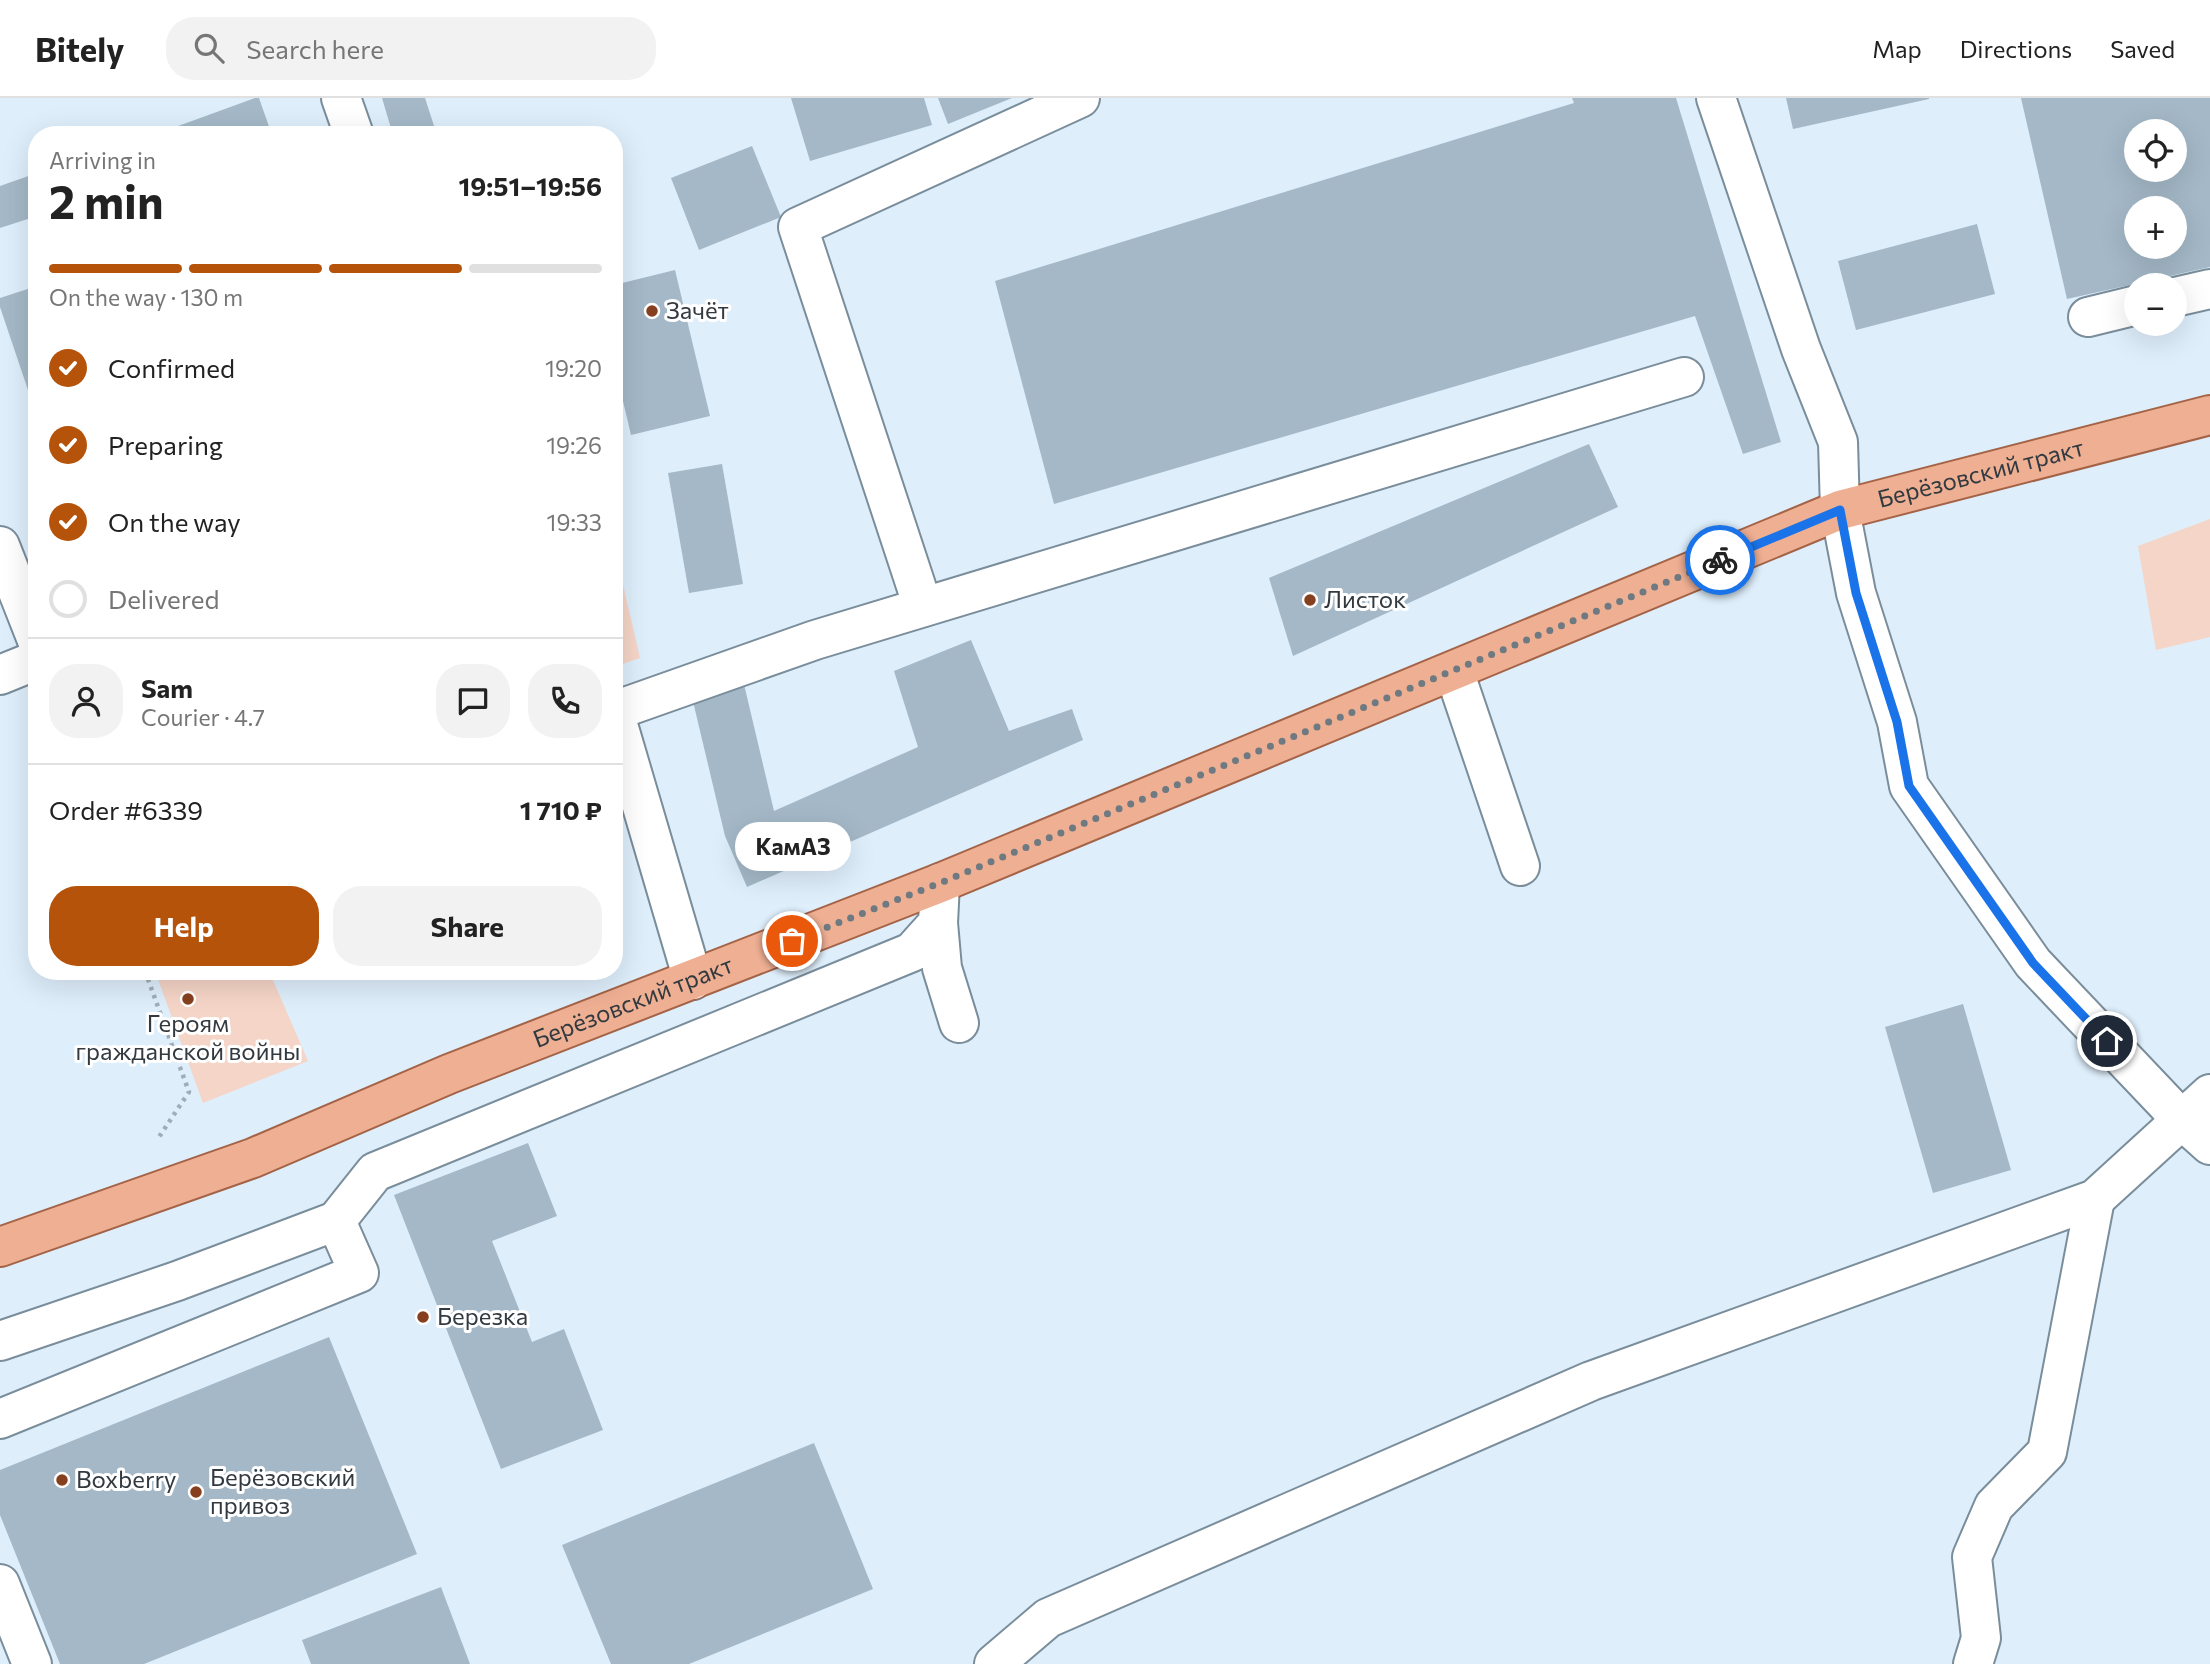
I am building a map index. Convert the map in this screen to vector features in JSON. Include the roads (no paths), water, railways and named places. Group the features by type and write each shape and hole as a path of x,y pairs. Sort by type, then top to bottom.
{"main road":[{"name":"Берёзовский тракт","path":"0,1247 253,1158 449,1074 940,883 1840,510 2210,415"}],"street":[{"path":"341,98 351,126"},
{"path":"923,607 798,227 1080,98"},
{"path":"1716,98 1801,349 1838,442 1840,510 1856,593 1897,722 1909,786 2033,963 2181,1119 2210,1145"},
{"path":"2187,294 2210,289"},
{"path":"2088,317 2124,308"},
{"path":"623,708 815,640 1684,377"},
{"path":"0,546 28,617"},
{"path":"0,674 28,663"},
{"path":"1454,671 1520,866"},
{"path":"623,742 693,980"},
{"path":"940,883 938,923 942,968 959,1023"},
{"path":"0,1341 177,1281 336,1221 375,1172 912,952 938,923"},
{"path":"994,1664 1048,1618 1591,1381 2095,1199 2210,1094"},
{"path":"1973,1664 1981,1638 1972,1557 1994,1506 2047,1452 2095,1199"},
{"path":"0,1419 359,1273 336,1221"},
{"path":"0,1584 32,1664"}],"place":[{"name":"Зачёт","path":"652,311"},
{"name":"Листок","path":"1310,600"},
{"name":"КамАЗ","path":"792,941"},
{"name":"Героям гражданской войны","path":"188,999"},
{"name":"Березка","path":"423,1317"},
{"name":"Boxberry","path":"62,1480"},
{"name":"Берёзовский привоз","path":"196,1492"}]}
